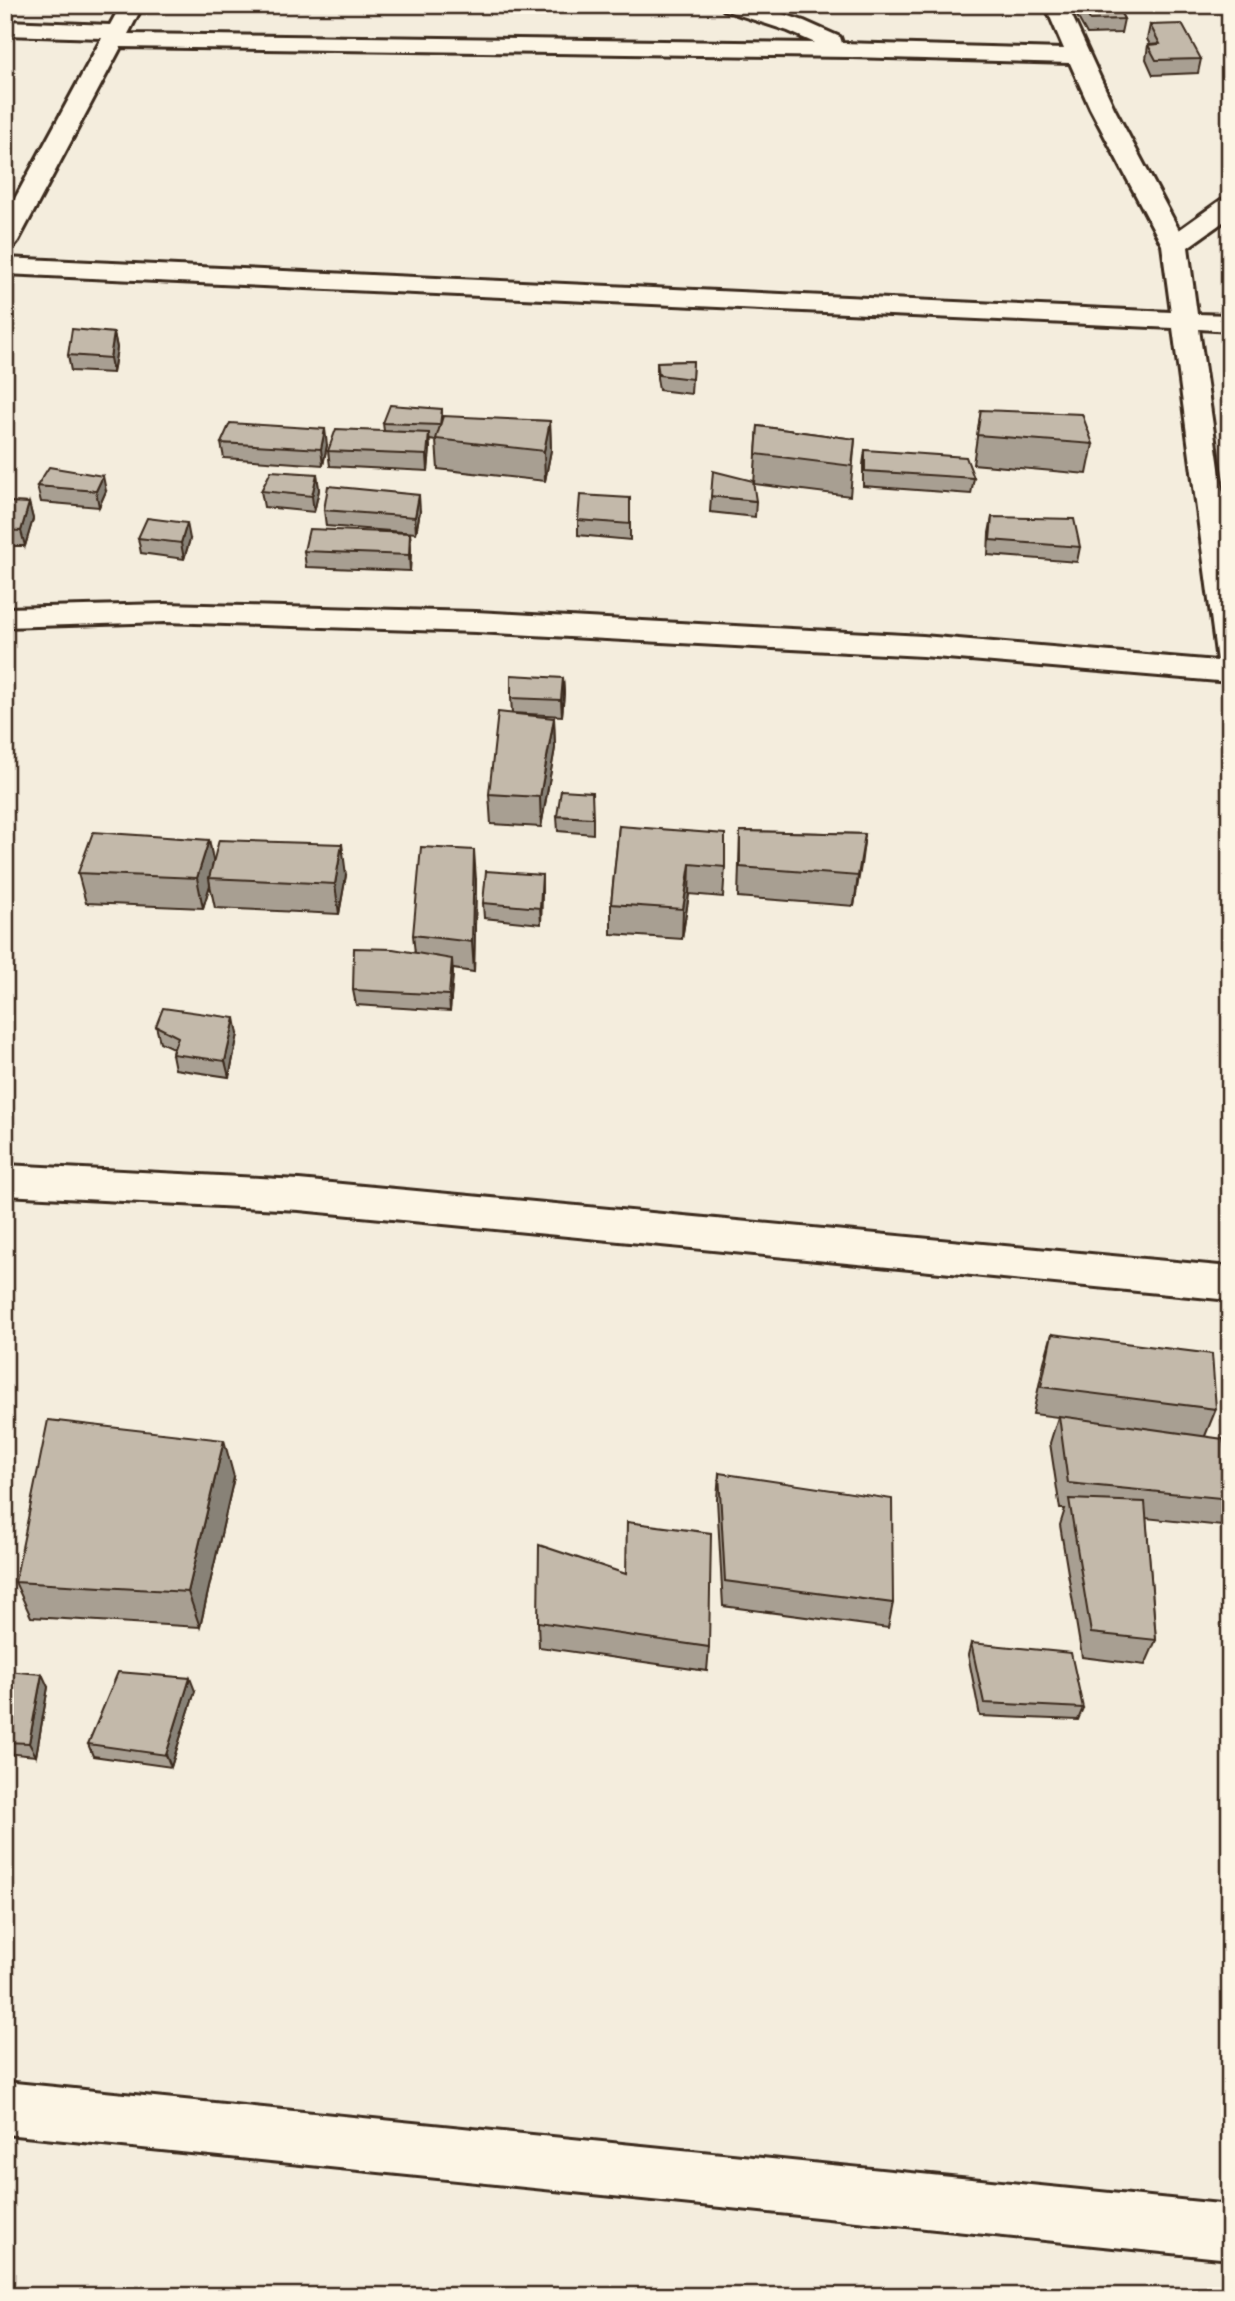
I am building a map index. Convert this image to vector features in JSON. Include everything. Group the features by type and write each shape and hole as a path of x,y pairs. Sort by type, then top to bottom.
{"street":[{"path":"5,241 132,5"},
{"path":"732,5 796,26 850,50"},
{"path":"1056,5 1102,107 1175,245 1230,657"},
{"path":"5,28 115,36 1079,57"},
{"path":"1175,245 1230,205"},
{"path":"5,266 1230,323"},
{"path":"5,618 165,613 475,622 923,646 1230,673"},
{"path":"5,1180 299,1195 1230,1284"},
{"path":"5,2108 1230,2232"}],"building":[{"path":"1082,5 1116,5 1124,19 1090,20"},
{"path":"1182,24 1201,59 1156,60 1148,45 1160,44 1150,25"},
{"path":"72,329 114,333 110,358 68,355"},
{"path":"693,361 692,379 659,375 657,362"},
{"path":"390,405 442,409 440,425 383,423"},
{"path":"981,410 1082,414 1093,444 977,435"},
{"path":"443,416 550,421 544,451 436,439"},
{"path":"230,423 325,429 321,449 221,443"},
{"path":"758,426 855,439 852,466 756,454"},
{"path":"336,429 429,433 427,455 328,451"},
{"path":"865,450 966,457 974,478 865,471"},
{"path":"49,467 103,476 96,491 37,486"},
{"path":"271,471 317,474 312,496 261,491"},
{"path":"713,471 753,481 756,501 711,496"},
{"path":"328,486 419,495 415,517 324,510"},
{"path":"580,495 630,498 630,524 578,520"},
{"path":"5,502 29,503 21,531 5,530"},
{"path":"992,517 1074,519 1080,547 990,540"},
{"path":"147,518 187,523 181,543 138,538"},
{"path":"309,529 410,533 409,555 304,551"},
{"path":"511,675 563,678 561,700 511,698"},
{"path":"498,712 554,718 540,797 489,794"},
{"path":"561,790 592,792 593,818 557,816"},
{"path":"619,826 725,834 725,867 690,864 683,909 611,904"},
{"path":"740,831 865,834 858,876 740,867"},
{"path":"93,832 209,840 197,878 78,873"},
{"path":"219,840 342,844 335,884 209,878"},
{"path":"421,847 474,850 472,942 413,935"},
{"path":"486,871 542,875 540,908 483,903"},
{"path":"354,948 393,949 452,959 449,995 353,990"},
{"path":"163,1008 235,1018 225,1061 172,1054 178,1037 156,1026"},
{"path":"1052,1334 1212,1354 1216,1409 1041,1387"},
{"path":"1059,1416 1223,1439 1230,1476 1230,1499 1068,1483"},
{"path":"48,1420 224,1440 188,1592 15,1582"},
{"path":"719,1473 892,1499 893,1603 725,1581"},
{"path":"1069,1499 1145,1502 1156,1640 1091,1633"},
{"path":"627,1522 711,1533 709,1647 538,1622 539,1545 626,1574"},
{"path":"971,1643 1071,1653 1083,1708 984,1703"},
{"path":"5,1671 42,1674 29,1743 5,1742"},
{"path":"118,1672 190,1678 166,1755 88,1744"}]}
